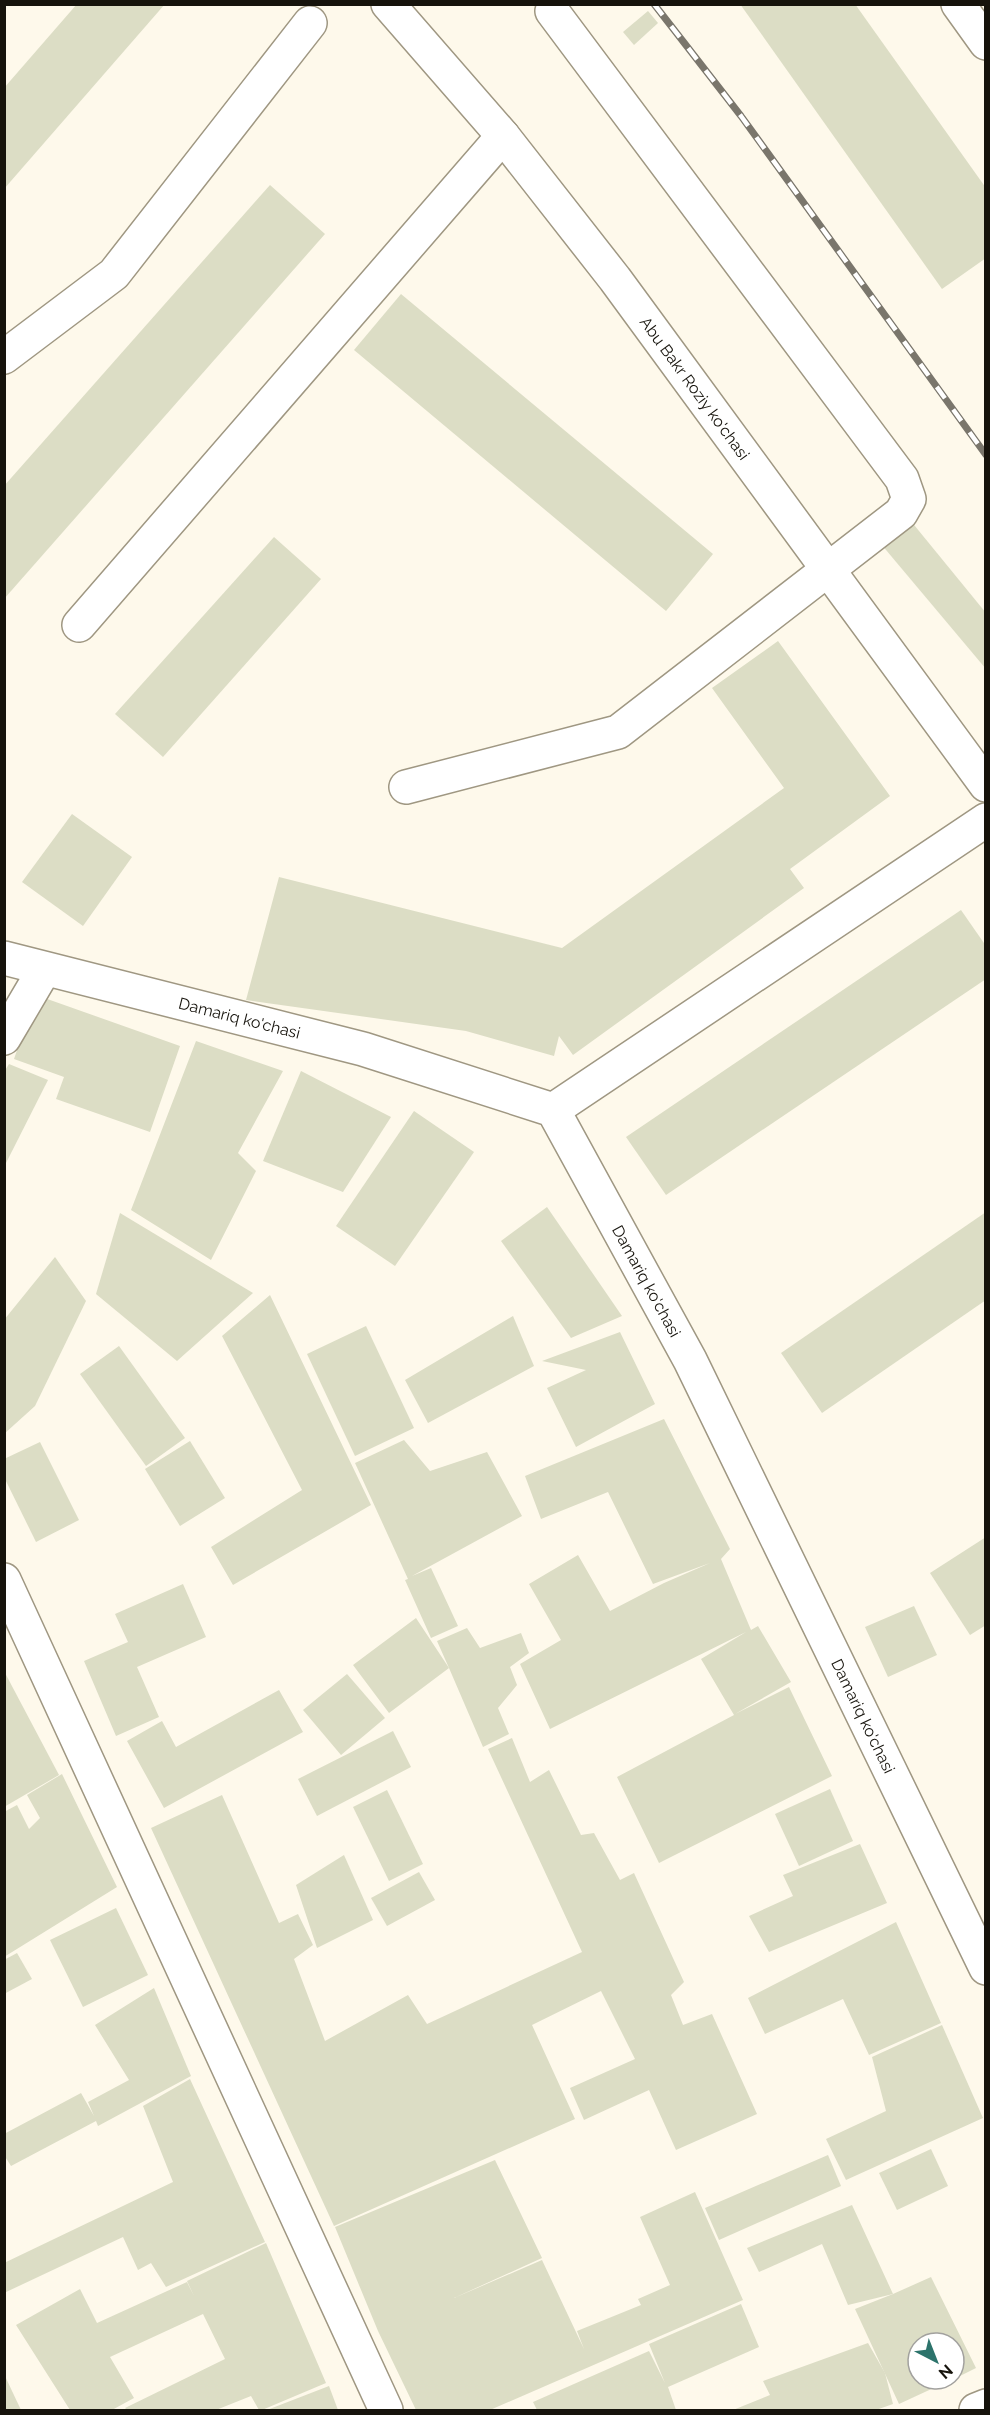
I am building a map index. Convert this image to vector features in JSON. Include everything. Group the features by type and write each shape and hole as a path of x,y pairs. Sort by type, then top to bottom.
{"street":[{"name":"Abu Bakr Roziy ko'chasi","path":"388,4 503,136 615,279 830,569 986,785"},
{"path":"958,4 986,43"},
{"path":"406,787 618,732 901,513 909,499 902,479 552,11"},
{"path":"4,357 114,274 310,23"},
{"path":"79,625 503,136"},
{"path":"553,1110 986,820"},
{"name":"Damariq ko'chasi","path":"4,958 44,970 363,1049 553,1110 690,1360 986,1968"},
{"path":"4,1038 44,970"},
{"path":"4,1580 386,2410"},
{"path":"976,2410 986,2406"}],"building":[{"path":"77,4 165,4 4,189 4,88"},
{"path":"740,4 855,4 986,188 986,258 942,289"},
{"path":"648,11 658,23 634,45 623,32"},
{"path":"270,185 325,234 4,599 4,486"},
{"path":"401,294 713,554 666,611 354,350"},
{"path":"910,520 986,613 986,669 881,544"},
{"path":"274,537 321,579 163,757 115,714"},
{"path":"778,641 890,796 790,869 804,888 573,1055 559,1036 554,1056 466,1031 246,1000 279,877 562,948 784,788 712,688"},
{"path":"72,814 132,857 83,926 22,882"},
{"path":"961,910 986,946 986,979 666,1195 626,1137"},
{"path":"36,995 180,1046 150,1132 56,1099 64,1077 14,1059"},
{"path":"196,1041 283,1071 238,1153 256,1171 211,1260 131,1210"},
{"path":"9,1064 48,1080 4,1167 4,1072"},
{"path":"301,1071 391,1117 343,1192 263,1161"},
{"path":"414,1111 474,1152 395,1266 336,1226"},
{"path":"547,1207 622,1316 571,1338 501,1241"},
{"path":"986,1212 986,1300 822,1413 781,1353"},
{"path":"120,1213 253,1293 177,1361 96,1294"},
{"path":"55,1257 86,1301 35,1406 4,1434 4,1320"},
{"path":"270,1295 371,1505 233,1585 211,1547 302,1490 222,1336"},
{"path":"513,1316 534,1366 428,1423 405,1380"},
{"path":"366,1326 414,1428 355,1456 307,1354"},
{"path":"620,1332 655,1404 576,1447 547,1388 586,1370 542,1361"},
{"path":"119,1346 185,1438 146,1466 80,1374"},
{"path":"664,1419 730,1549 721,1559 751,1630 758,1626 791,1682 735,1714 789,1687 832,1776 659,1863 617,1777 734,1715 701,1659 746,1632 550,1729 520,1664 561,1640 529,1584 578,1555 610,1611 664,1583 710,1563 653,1584 608,1492 541,1519 525,1476"},
{"path":"404,1440 430,1471 487,1452 522,1516 412,1576 431,1568 458,1626 431,1638 405,1580 408,1579 355,1463"},
{"path":"190,1441 225,1498 180,1526 145,1469"},
{"path":"40,1442 79,1520 36,1542 4,1477 4,1459"},
{"path":"986,1537 986,1625 970,1635 930,1573"},
{"path":"183,1584 206,1637 137,1667 159,1717 116,1736 84,1661 128,1642 115,1614"},
{"path":"914,1606 937,1655 888,1677 865,1627"},
{"path":"416,1618 449,1668 389,1713 353,1665"},
{"path":"467,1628 480,1648 521,1633 529,1653 510,1667 517,1685 498,1708 509,1734 483,1747 437,1641"},
{"path":"4,1671 59,1775 4,1807"},
{"path":"347,1674 385,1718 341,1755 303,1710"},
{"path":"279,1690 303,1732 164,1808 127,1741 162,1721 176,1747"},
{"path":"393,1731 411,1767 317,1816 298,1779"},
{"path":"512,1738 530,1782 549,1770 581,1835 594,1833 620,1880 634,1873 684,1982 671,1995 683,2025 712,2014 757,2114 676,2150 649,2090 584,2120 570,2088 635,2059 601,1991 532,2025 575,2119 334,2226 151,1828 222,1795 279,1923 298,1914 313,1945 294,1959 325,2041 408,1995 427,2024 582,1952 488,1749"},
{"path":"62,1774 117,1887 4,1957 4,1812 17,1805 29,1829 40,1818 27,1795"},
{"path":"830,1789 853,1841 799,1866 775,1814"},
{"path":"387,1790 423,1864 389,1881 353,1807"},
{"path":"860,1844 887,1903 769,1952 749,1916 793,1896 783,1875"},
{"path":"344,1855 373,1920 317,1948 296,1885"},
{"path":"419,1872 435,1900 387,1926 371,1898"},
{"path":"116,1908 148,1975 83,2007 50,1940"},
{"path":"896,1922 941,2023 869,2055 843,1999 765,2034 748,1998"},
{"path":"17,1953 32,1979 4,1994 4,1960"},
{"path":"154,1988 191,2076 98,2126 96,2121 11,2166 4,2155 4,2134 81,2093 94,2116 88,2102 129,2080 95,2025"},
{"path":"942,2025 983,2118 846,2180 826,2139 886,2111 872,2057"},
{"path":"190,2079 265,2242 166,2287 151,2263 138,2270 123,2237 4,2293 4,2263 173,2182 143,2106"},
{"path":"931,2149 948,2186 897,2210 879,2173"},
{"path":"828,2155 841,2186 719,2240 705,2208"},
{"path":"495,2160 542,2258 454,2298 542,2260 584,2349 577,2331 641,2305 638,2299 670,2285 640,2217 695,2192 743,2300 490,2410 416,2410 378,2331 335,2227"},
{"path":"852,2205 893,2294 848,2305 822,2244 759,2272 747,2248"},
{"path":"266,2243 326,2383 262,2410 259,2410 251,2396 216,2410 127,2410 125,2408 225,2359 203,2314 110,2357 134,2398 112,2410 70,2410 16,2325 80,2289 97,2323 187,2282 194,2296 187,2281"},
{"path":"931,2277 958,2331 906,2331 906,2391 927,2391 899,2404 855,2309"},
{"path":"741,2304 759,2347 668,2387 676,2410 537,2410 533,2402 649,2351 665,2383 649,2344"},
{"path":"868,2343 885,2373 893,2404 876,2410 733,2410 770,2395 763,2381"},
{"path":"966,2348 976,2368 966,2373"},
{"path":"4,2374 21,2410 4,2410"},
{"path":"329,2386 338,2410 267,2410"}],"railway":[{"path":"654,4 741,116 986,455"}]}
